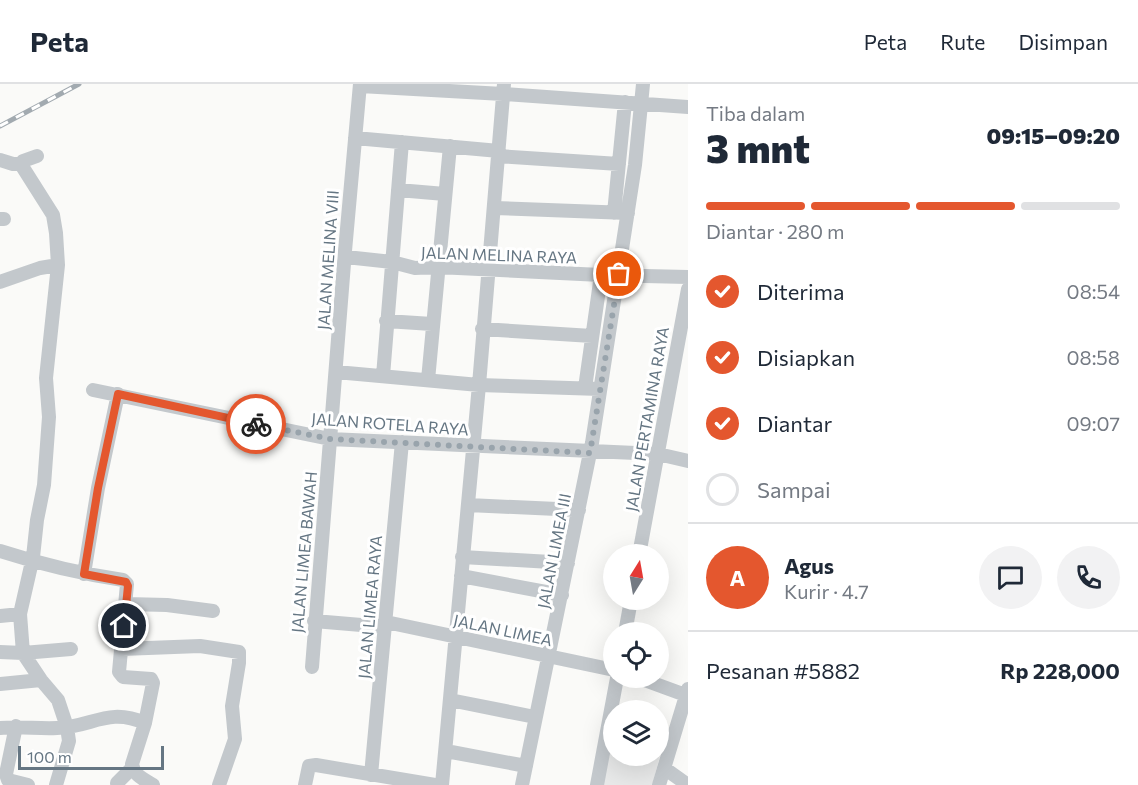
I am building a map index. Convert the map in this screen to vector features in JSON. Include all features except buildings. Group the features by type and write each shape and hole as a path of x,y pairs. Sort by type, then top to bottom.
{"street":[{"path":"621,213 639,134 643,84"},
{"path":"360,85 504,89 688,107"},
{"name":"JALAN MELINA VIII","path":"319,437 336,372 360,85"},
{"path":"442,785 504,89"},
{"path":"621,213 619,164 625,102"},
{"path":"621,133 639,134"},
{"path":"355,138 450,146 499,154 619,164"},
{"path":"383,376 402,142"},
{"path":"428,380 450,146"},
{"path":"0,160 22,164 23,161 37,156"},
{"path":"22,164 53,215 58,265 46,378 49,417 44,485 37,520 33,562 20,614 23,653 58,700 67,727 69,741 56,785"},
{"path":"398,190 445,194"},
{"path":"494,208 621,213"},
{"name":"JALAN LIMEA III","path":"522,785 590,453 619,274 621,213"},
{"name":"JALAN MELINA RAYA","path":"345,258 392,262 415,268 688,277"},
{"path":"0,282 40,268 58,265"},
{"path":"585,388 601,275"},
{"name":"JALAN PERTAMINA RAYA","path":"641,544 688,289"},
{"path":"386,321 432,324"},
{"path":"483,329 592,336"},
{"path":"336,372 479,385 600,389"},
{"name":"JALAN ROTELA RAYA","path":"93,390 319,437 590,453 658,454 688,461"},
{"path":"84,574 98,488 118,394"},
{"name":"JALAN LIMEA BAWAH","path":"312,667 319,437"},
{"name":"JALAN LIMEA RAYA","path":"371,775 402,442"},
{"path":"468,505 579,510"},
{"path":"0,551 33,562 126,582 128,586 119,672 123,677 151,679 153,683 145,723 132,768 117,783"},
{"path":"462,557 568,563"},
{"path":"461,576 562,595"},
{"path":"126,604 167,605 213,611"},
{"path":"0,616 20,614"},
{"name":"JALAN LIMEA","path":"314,621 386,625 603,668"},
{"path":"122,649 200,646 235,650 240,654 232,706 234,739 219,785"},
{"path":"0,652 23,653 71,649"},
{"path":"0,684 41,680"},
{"path":"597,785 615,688"},
{"path":"658,785 688,694 669,688"},
{"path":"450,700 535,717"},
{"path":"0,728 67,727 114,716 126,716 145,723"},
{"path":"16,726 6,774 8,780 28,785"},
{"path":"446,751 526,766"},
{"path":"304,785 309,766 316,765 435,785"},
{"path":"132,768 140,777 153,785"},
{"path":"664,768 688,785"}],"shaded area":[{"path":"605,766 657,766 652,785 601,785"}],"railway":[{"path":"0,126 79,84"}],"way so far":[{"path":"256,424 330,439 590,453 619,274"}],"route":[{"path":"124,626 128,586 126,582 84,574 98,488 118,394 256,424"}]}
